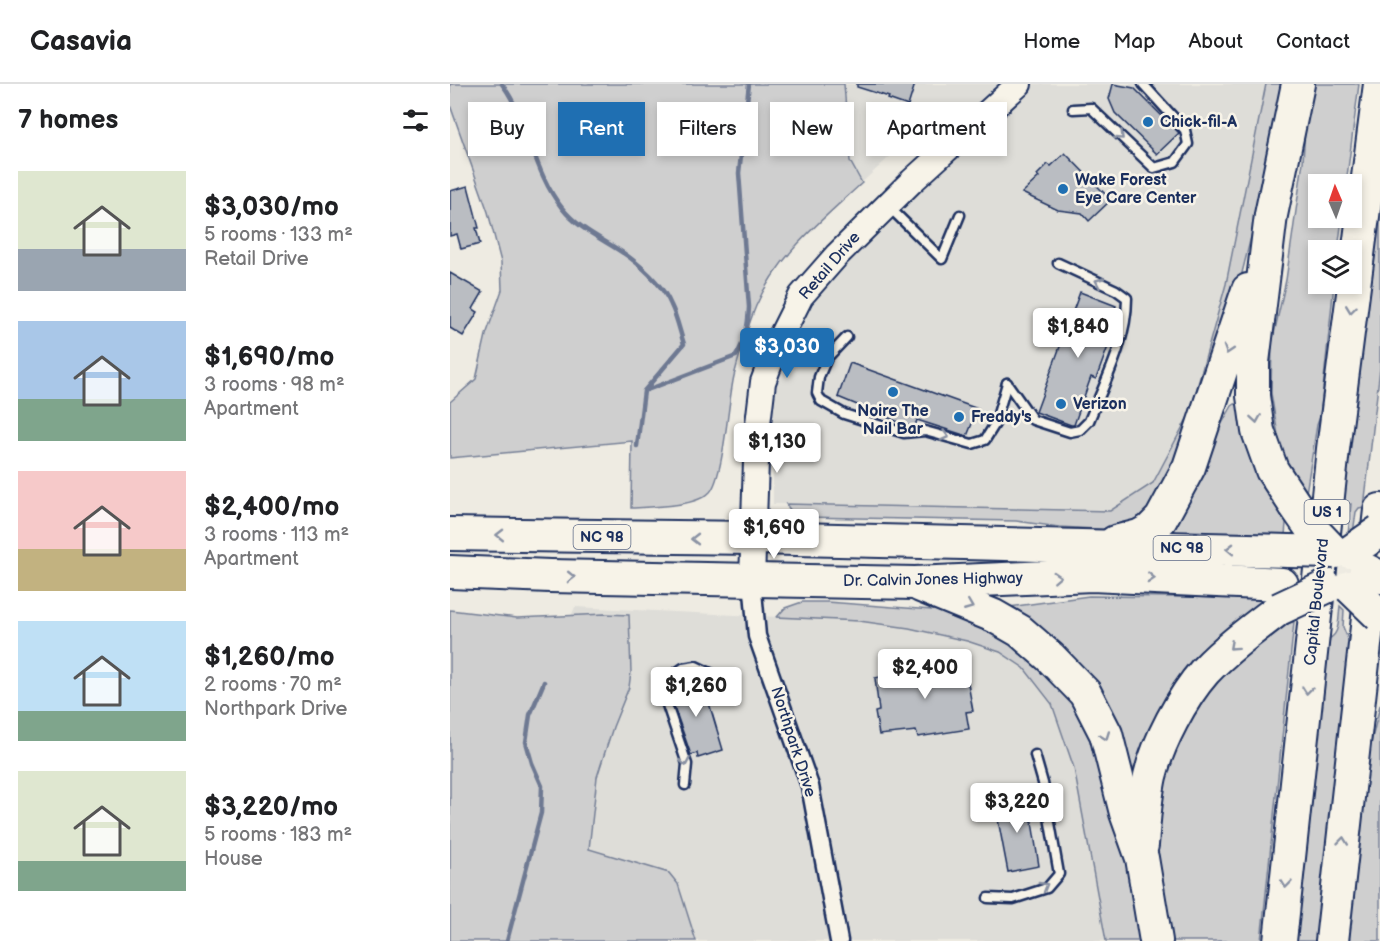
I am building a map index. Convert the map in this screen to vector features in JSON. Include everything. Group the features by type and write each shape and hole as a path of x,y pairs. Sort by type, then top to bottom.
{"highway":[{"path":"1298,84 1271,215 1253,362 1252,396 1258,432 1272,470 1311,528 1354,570 1380,616"},
{"name":"Capital Boulevard","path":"1280,941 1334,449 1380,84"},
{"path":"1074,546 1116,542 1138,536 1150,530 1161,519 1189,467 1271,215"},
{"path":"1332,941 1380,510"},
{"path":"1142,858 1144,815 1150,775 1171,720 1204,672 1246,634 1280,596 1354,570 1380,531"},
{"name":"Dr. Calvin Jones Highway","path":"450,534 754,538 1289,551 1354,570"},
{"name":"Dr. Calvin Jones Highway","path":"450,572 915,583 1092,575 1280,596"},
{"path":"915,583 993,616 1020,631 1050,657 1085,693 1106,734 1126,813 1142,858 1156,941"}],"street":[{"name":"Retail Drive","path":"752,580 757,432 763,382 778,342 801,296 837,255 888,205 1019,84"},
{"name":"Northpark Drive","path":"752,580 757,636 810,786 839,941"}],"lane":[{"path":"1073,109 1091,108 1154,168 1175,162 1188,144 1185,129 1143,84"},
{"path":"888,205 942,258 960,215"},
{"path":"847,337 827,358 819,377 817,393 820,401 844,414 904,433 926,431 972,444 985,440 995,424 1007,383 1033,420 1070,432 1080,430 1089,421 1119,344 1126,318 1127,298 1116,290 1058,263"},
{"path":"685,785 687,764 666,702 664,687 667,680 683,668 696,666 717,676"},
{"path":"988,898 1013,899 1047,888 1059,874 1043,783 1035,755"}],"shaded area":[{"path":"450,84 844,84 845,102 770,102 770,156 850,156 862,183 802,239 765,288 750,323 734,376 719,471 710,492 703,497 695,501 673,505 631,508 632,441 450,458 450,402 476,379 486,335 502,290 501,262 488,212 468,156 546,156 546,102 468,102 468,156 450,105"},
{"path":"682,84 1266,84 1226,284 1190,413 1153,483 1110,511 773,504 773,386 811,307 840,267 893,215 942,172 929,156 1007,156 1007,102 866,102 866,156 891,156 804,236 740,156 758,156 758,102 696,102"},
{"path":"1266,84 1289,84 1240,281 1237,314 1155,512 1115,530 1059,527 1016,521 803,517 791,511 786,504 1110,511 1153,483 1190,413 1226,284"},
{"path":"1311,84 1359,84 1347,174 1308,174 1308,228 1341,228 1339,240 1308,240 1308,294 1333,294 1320,417 1306,493 1290,472 1279,441 1271,393 1272,343 1286,280 1303,162 1306,112"},
{"path":"1380,145 1380,368 1364,507 1359,508 1356,512 1353,533 1348,535 1351,504 1342,504"},
{"path":"1235,404 1239,405 1287,512 1285,535 1170,533 1198,468"},
{"path":"1089,596 1264,598 1263,605 1137,791 1009,607"},
{"path":"802,602 945,611 976,619 1057,671 1102,743 1145,941 1106,941 1074,768 1052,704 1024,668 1000,652 967,641 909,628 859,621 777,617 785,608"},
{"path":"1340,606 1344,610 1343,627 1350,644 1322,941 1291,941 1324,640 1336,632"},
{"path":"575,607 859,621 909,628 967,641 1000,652 1024,668 1052,704 1074,768 1106,941 507,941 530,715"},
{"path":"450,610 517,618 629,615 631,672 629,687 597,777 589,849 669,873 678,884 696,941 450,941"},
{"path":"1294,622 1261,941 1168,941 1159,882 1157,821 1163,782 1169,765 1193,716 1222,673 1268,633 1287,623"},
{"path":"1380,705 1380,941 1349,941 1367,760"}],"building":[{"path":"857,84 915,84 909,102 897,102 888,99 889,97 857,87"},
{"name":"Chick-fil-A","path":"1113,84 1134,88 1179,133 1157,154 1115,113 1109,99"},
{"name":"Wake Forest Eye Care Center","path":"1065,153 1111,200 1089,221 1082,213 1058,210 1022,193 1039,177 1037,175 1048,164 1051,166"},
{"path":"468,186 479,228 476,228 480,244 461,249 457,234 450,236 450,191"},
{"path":"450,273 483,292 473,309 478,312 463,336 450,328"},
{"path":"1080,292 1116,306 1106,330 1113,333 1096,379 1091,377 1074,425 1071,425 1036,412"},
{"path":"850,363 978,409 967,436 917,420 915,426 908,426 838,397"},
{"path":"954,657 965,667 973,711 966,712 969,729 918,737 916,731 879,735 875,712 879,711 875,678 922,668 921,663"},
{"path":"694,677 695,681 700,679 704,686 723,750 698,758 697,753 691,755 672,701 671,688 678,685 677,683"},
{"path":"1028,797 1039,866 1008,872 995,804"}],"waterway":[{"path":"502,84 519,114 544,178 562,208 577,223 629,257 647,272 668,298 675,314 684,344 644,391 637,446"},
{"path":"647,390 736,356 744,338 749,307 739,173 749,84"},
{"path":"507,941 541,813 542,786 526,742 530,715 544,682"}],"place":[{"name":"Chick-fil-A","path":"1148,122"},
{"name":"Wake Forest Eye Care Center","path":"1063,189"},
{"name":"Noire The Nail Bar","path":"893,392"},
{"name":"Verizon","path":"1061,404"},
{"name":"Freddy's","path":"959,417"}]}
